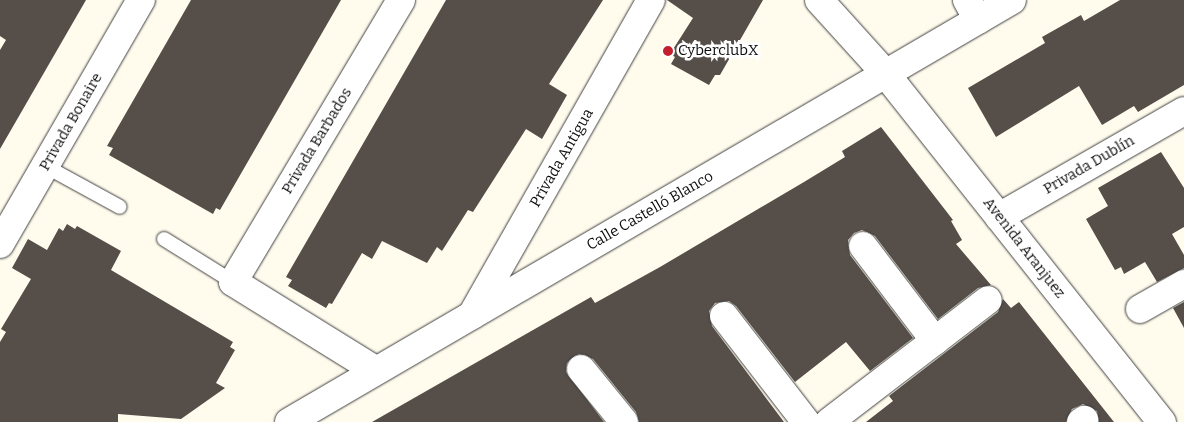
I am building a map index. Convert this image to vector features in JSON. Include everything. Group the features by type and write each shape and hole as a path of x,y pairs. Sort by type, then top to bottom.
{"street":[{"name":"Privada Bonaire","path":"0,244 141,0"},
{"name":"Privada Barbados","path":"233,282 401,0"},
{"name":"Privada Antigua","path":"472,315 651,0"},
{"name":"Avenida Aranjuez","path":"819,0 886,73 1162,422"},
{"name":"Calle Castelló Blanco","path":"289,422 886,73 973,10 1012,0"},
{"name":"Privada Dublín","path":"999,217 1182,116"},
{"path":"863,246 935,340"},
{"path":"233,282 375,370"},
{"path":"1140,309 1184,284"},
{"path":"829,422 988,300"},
{"path":"724,316 806,422"},
{"path":"581,368 624,422"}],"lane":[{"path":"45,166 120,206"},
{"path":"164,239 233,282"}],"building":[{"path":"0,0 86,0 0,149 0,50 6,40 0,36"},
{"path":"191,0 341,0 220,210 216,208 213,214 109,155 113,148 107,146"},
{"path":"446,0 603,0 549,84 567,95 542,139 526,129 473,212 468,210 442,251 437,247 427,263 382,241 372,259 362,253 332,304 329,303 326,308 288,286 292,280 286,277"},
{"path":"667,0 763,0 720,75 715,75 709,85 671,64 675,57 670,54 693,18"},
{"path":"1120,0 1184,0 1184,85 1138,112 1134,106 1102,125 1079,86 996,137 968,88 1045,43 1042,37 1081,15 1084,21"},
{"path":"881,127 953,220 951,221 962,240 956,244 991,285 978,288 938,319 875,236 862,230 854,233 848,240 850,255 913,338 870,371 846,342 795,382 736,306 729,301 715,303 709,311 712,326 784,422 639,422 636,412 593,359 579,354 567,363 566,372 604,422 372,422 591,297 595,303 660,267 845,157 842,151"},
{"path":"1161,152 1184,188 1184,227 1172,234 1184,255 1184,268 1157,282 1145,262 1124,274 1121,267 1115,270 1086,219 1108,206 1098,188"},
{"path":"67,224 75,229 77,226 121,251 111,270 233,342 230,347 235,350 216,383 225,388 181,419 118,414 118,422 0,422 0,342 6,332 1,329 31,279 12,268 28,239 47,250 59,228 63,231"},
{"path":"1003,299 1011,308 1019,302 1114,422 1099,422 1097,411 1083,404 1072,409 1066,422 866,422 893,401 889,396 998,312"},
{"path":"1184,302 1184,328 1173,308"}],"place":[{"name":"CyberclubX","path":"668,51"}]}
